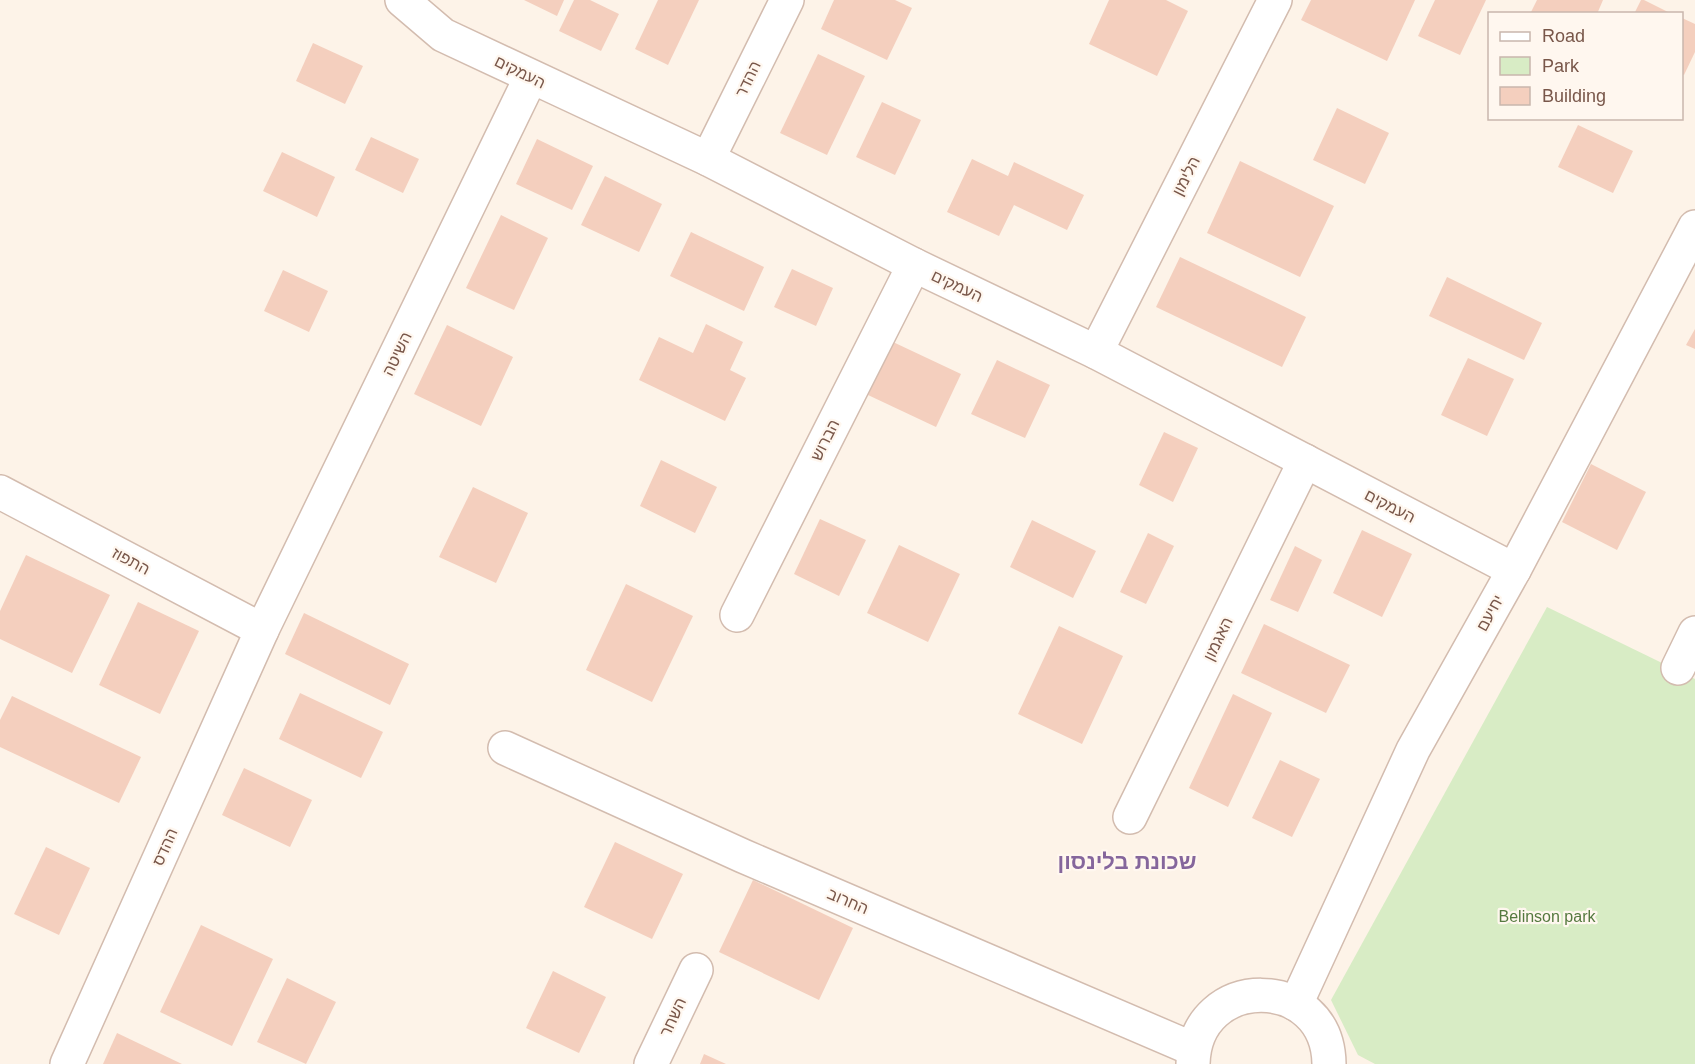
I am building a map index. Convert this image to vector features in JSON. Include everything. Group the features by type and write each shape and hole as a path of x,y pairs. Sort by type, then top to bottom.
{"street":[{"name":"העמקים","path":"402,0 443,35 708,159 914,265 1096,352 1514,570"},
{"name":"ההדר","path":"708,159 787,0"},
{"name":"הלימון","path":"1096,352 1275,0"},
{"name":"השיטה","path":"262,630 531,77"},
{"name":"יחיעם","path":"1296,1004 1413,750 1514,570 1695,227"},
{"name":"הברוש","path":"737,615 914,265"},
{"name":"האגמון","path":"1130,816 1305,461"},
{"name":"התפוז","path":"0,492 262,630"},
{"name":"ההדס","path":"67,1064 262,630"},
{"path":"1677,668 1695,633"},
{"name":"החרוב","path":"505,748 1193,1056"},
{"name":"השחר","path":"651,1064 696,970"},
{"path":"1193,1056 1201,1029 1215,1012 1233,1000 1254,994 1276,996 1296,1004 1310,1014 1327,1044 1329,1064"}],"green space":[{"name":"Belinson park","path":"1547,607 1695,679 1695,1064 1375,1064 1358,1055 1331,1000"}],"building":[{"path":"524,0 564,0 557,16"},
{"path":"574,0 590,0 619,14 601,51 559,31"},
{"path":"658,0 699,0 668,65 635,49"},
{"path":"834,0 895,0 912,8 887,60 821,29"},
{"path":"1109,0 1166,0 1188,11 1157,76 1089,44"},
{"path":"1311,0 1415,0 1387,61 1301,20"},
{"path":"1435,0 1486,0 1460,55 1418,36"},
{"path":"1537,0 1603,0 1598,12 1531,12"},
{"path":"1641,0 1644,0 1668,12 1635,12"},
{"path":"1683,18 1695,24 1695,52 1684,75"},
{"path":"313,43 363,66 345,104 296,81"},
{"path":"818,54 865,76 827,155 780,133"},
{"path":"882,102 921,120 895,175 856,157"},
{"path":"1337,108 1389,133 1365,184 1313,160"},
{"path":"1578,125 1633,151 1613,193 1558,167"},
{"path":"371,137 419,159 403,193 355,170"},
{"path":"537,139 593,166 572,210 516,184"},
{"path":"282,152 335,177 317,217 263,191"},
{"path":"972,159 1008,176 1014,162 1084,195 1067,230 1014,205 999,236 947,212"},
{"path":"1240,161 1334,206 1300,277 1207,233"},
{"path":"605,176 662,204 639,252 581,225"},
{"path":"501,215 548,238 514,310 466,288"},
{"path":"691,232 764,267 744,311 670,276"},
{"path":"1180,257 1306,317 1282,367 1156,307"},
{"path":"792,269 833,288 816,326 774,307"},
{"path":"283,270 328,291 309,332 264,311"},
{"path":"1447,277 1542,323 1524,360 1429,316"},
{"path":"706,324 743,342 730,370 746,378 725,421 639,380 659,337 693,353"},
{"path":"447,325 513,357 481,426 414,394"},
{"path":"1695,329 1695,349 1686,345"},
{"path":"893,342 961,374 936,427 868,395"},
{"path":"1468,358 1514,379 1487,436 1441,415"},
{"path":"997,360 1050,385 1025,438 971,414"},
{"path":"1164,432 1198,448 1173,502 1139,485"},
{"path":"661,460 717,487 695,533 640,506"},
{"path":"1591,464 1646,492 1617,550 1562,522"},
{"path":"473,487 528,513 496,583 439,557"},
{"path":"820,519 866,540 839,596 794,574"},
{"path":"1032,520 1096,551 1073,598 1010,567"},
{"path":"1362,530 1412,554 1382,617 1333,593"},
{"path":"1148,533 1174,546 1146,604 1120,592"},
{"path":"899,545 960,574 928,642 867,613"},
{"path":"1295,546 1322,560 1298,612 1270,600"},
{"path":"26,555 110,595 72,673 0,639 0,611"},
{"path":"626,584 693,616 652,702 586,670"},
{"path":"138,602 199,631 160,714 99,685"},
{"path":"304,613 409,664 390,705 285,654"},
{"path":"1264,624 1350,665 1326,713 1241,673"},
{"path":"1059,626 1123,656 1082,744 1018,714"},
{"path":"300,693 383,732 361,778 279,739"},
{"path":"1233,694 1272,713 1228,807 1189,788"},
{"path":"12,696 141,757 119,803 0,747 0,720"},
{"path":"1280,760 1320,779 1292,837 1252,818"},
{"path":"244,768 312,800 290,847 222,815"},
{"path":"615,842 683,874 652,939 584,907"},
{"path":"46,847 90,868 59,935 14,914"},
{"path":"753,880 853,928 819,1000 719,952"},
{"path":"201,925 273,959 232,1046 160,1012"},
{"path":"553,971 606,997 579,1053 526,1028"},
{"path":"287,978 336,1002 306,1064 257,1042"},
{"path":"117,1033 182,1064 103,1064"},
{"path":"704,1054 726,1064 700,1064"}],"district":[{"name":"שכונת בלינסון","path":"1127,861"}]}
